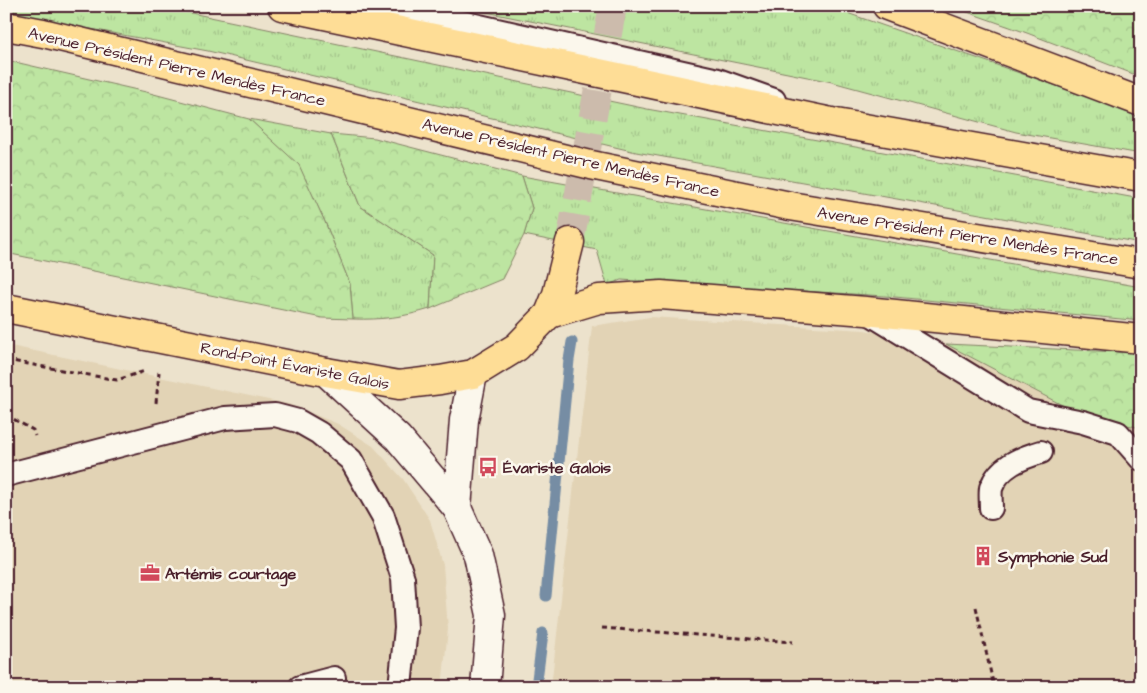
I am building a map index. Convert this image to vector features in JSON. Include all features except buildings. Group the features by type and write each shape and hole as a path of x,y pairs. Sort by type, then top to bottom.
{"main road":[{"path":"282,6 836,123 1141,177"},
{"path":"887,6 1141,102"},
{"name":"Avenue Président Pierre Mendès France","path":"6,26 53,35 601,167 790,206 1141,264"},
{"name":"Rond-Point Évariste Galois","path":"6,308 399,385 473,374 517,347 549,314 557,294 570,242"},
{"path":"549,314 600,300 660,295 866,311 1141,339"}],"street":[{"path":"326,372 398,438 457,508 478,555 491,616 485,687"},
{"path":"457,508 464,420 473,374"}],"lane":[{"path":"391,6 718,80 836,123"},
{"path":"866,311 1028,411 1083,422 1118,433 1141,459"},
{"path":"6,475 225,418 275,415 298,421 319,433 351,460 383,516 403,578 406,628 400,687"},
{"path":"990,508 991,489 1003,469 1022,458 1040,452"},
{"path":"300,687 334,678"}],"path":[{"path":"976,607 994,687"},
{"path":"602,628 793,642"}],"shaded area":[{"path":"650,317 864,330 946,344 1081,415 1141,428 1141,687 551,687 592,326"},
{"path":"6,345 288,404 338,424 373,446 403,479 430,520 443,565 448,629 442,687 6,687"}],"green space":[{"path":"6,6 158,6 647,109 1141,199 1141,243 636,152 208,51 6,13"},
{"path":"456,6 628,6 660,10 661,6 827,6 1100,101 1141,118 1141,154 1016,132 832,82"},
{"path":"950,6 1141,6 1141,77 1027,33"},
{"path":"6,60 146,92 249,119 299,165 350,284 353,319 322,318 6,253"},
{"path":"249,119 331,134 360,206 433,255 430,309 392,317 353,319 350,284 325,222 299,166"},
{"path":"331,134 375,138 522,176 532,208 524,235 502,279 430,309 433,255 360,206"},
{"path":"522,176 1141,287 1141,321 885,296 621,280 607,285 597,250 524,235 532,208"},
{"path":"946,344 1141,353 1141,428 1081,415"}],"waterway":[{"path":"546,596 572,342"},
{"path":"536,687 543,633"}],"tunnel":[{"path":"570,242 613,6"}],"place":[{"name":"Évariste Galois","path":"488,467"},
{"name":"Symphonie Sud","path":"983,556"},
{"name":"Artémis courtage","path":"150,573"}]}
